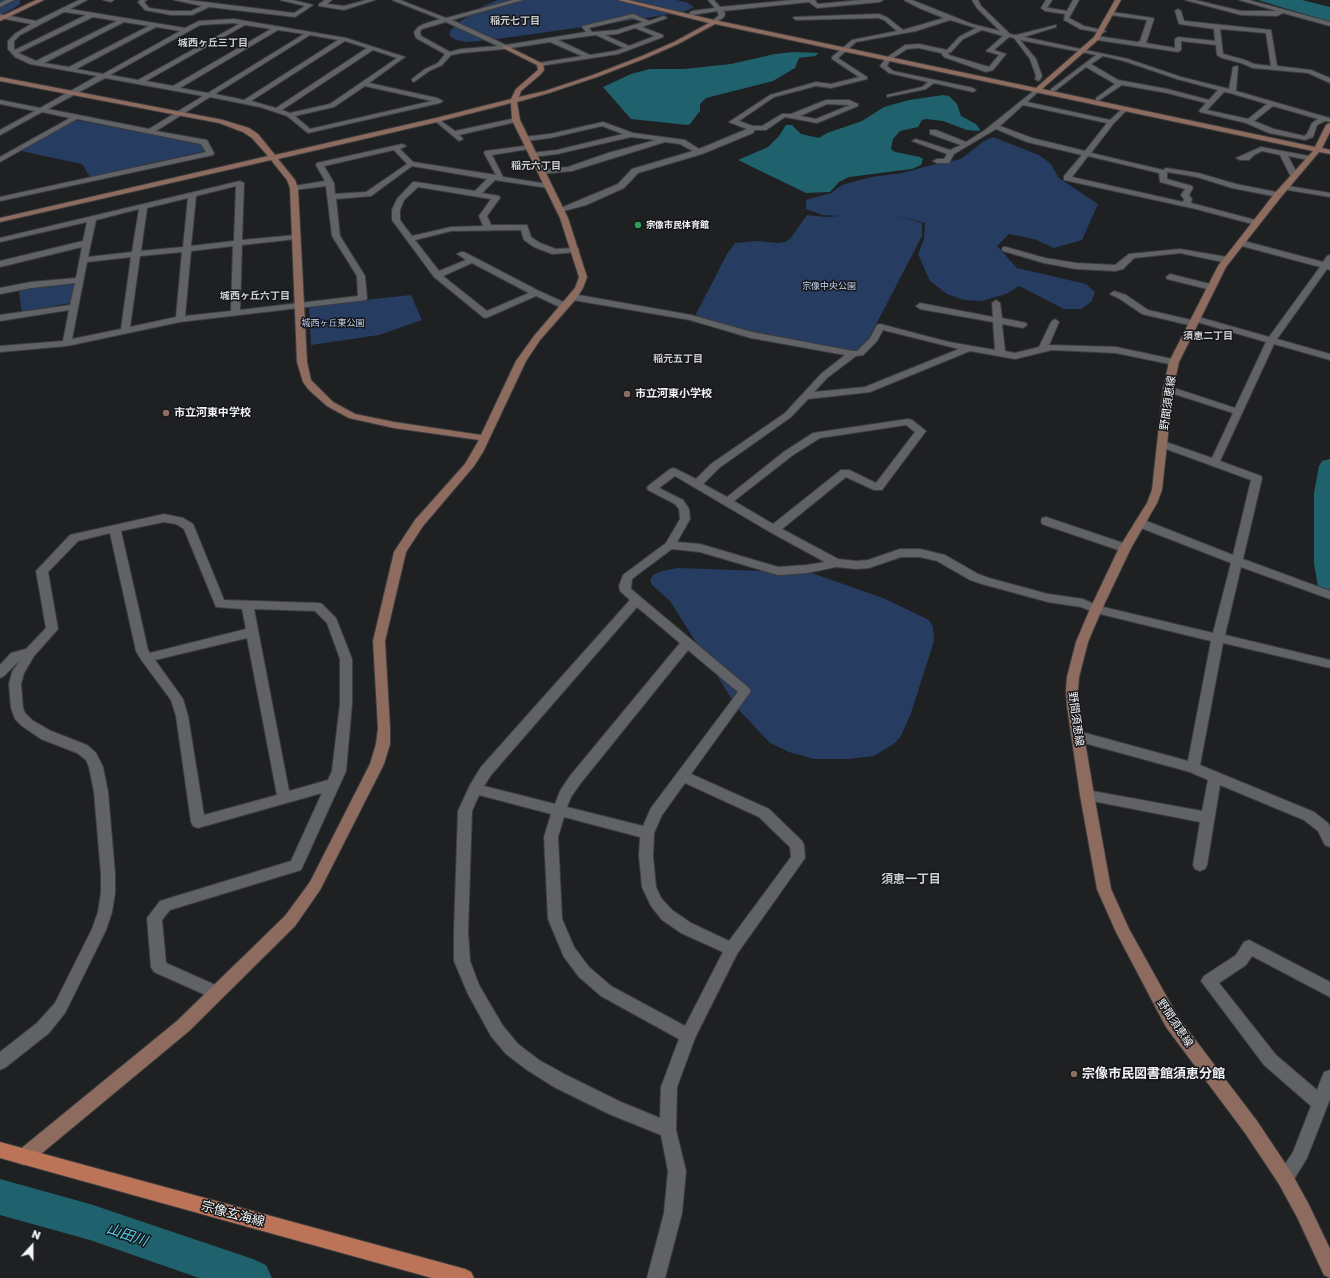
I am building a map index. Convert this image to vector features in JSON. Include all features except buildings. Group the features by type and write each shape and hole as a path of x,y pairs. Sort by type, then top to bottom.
{"main road":[{"name":"宗像玄海線","path":"0,1150 465,1278"}],"street":[{"path":"0,5 11,0"},
{"path":"2,17 41,0"},
{"path":"84,0 18,34 11,41 11,49 23,59 38,63 246,101 278,110 299,122 308,131 440,101 364,84"},
{"path":"106,0 111,0"},
{"path":"144,0 141,2 147,9 171,13 192,13 208,5"},
{"path":"177,0 227,8 295,15 310,5 283,0"},
{"path":"329,0 321,5 344,8 372,0"},
{"path":"395,0 447,20 540,64 616,53 661,36 638,27"},
{"path":"449,54 418,37 417,32 420,28 426,25 520,0"},
{"path":"621,0 714,22 1330,152"},
{"path":"0,220 437,120 514,101 572,84 621,67 676,43 714,22 722,16 720,9 711,0"},
{"path":"810,0 817,6 880,0"},
{"path":"692,13 813,0"},
{"path":"906,0 949,18 981,28 1016,37 1102,54 1152,68 1179,78 1327,119"},
{"path":"975,0 979,7 1008,35"},
{"path":"1049,0 1044,8 1047,10 1068,13"},
{"path":"1076,0 1066,19 1082,28 1103,31"},
{"path":"937,161 946,161 950,153 988,132 1084,50 1103,31 1118,0"},
{"path":"1188,0 1241,13 1277,14 1282,11"},
{"path":"1242,0 1330,24"},
{"path":"220,12 237,3"},
{"path":"64,10 186,30"},
{"path":"1178,11 1181,23 1269,32 1274,67"},
{"path":"14,53 93,14"},
{"path":"1112,14 1151,19 1142,44"},
{"path":"0,133 213,16"},
{"path":"629,48 593,34 585,27 633,16 647,22"},
{"path":"796,18 879,16 886,19 902,32"},
{"path":"2,17 37,23"},
{"path":"414,80 426,70 440,64 449,54 469,49 505,47 550,39 617,32 638,27 647,22 664,18"},
{"path":"793,116 826,102 849,102 856,106 817,121 784,115 763,128 754,128 733,122 772,96 816,84 830,86 865,78 834,58 845,50 851,43 859,39 916,29 949,18"},
{"path":"38,63 123,20"},
{"path":"199,23 234,21 344,39 402,57 332,106 289,116"},
{"path":"140,82 244,23"},
{"path":"70,69 155,25"},
{"path":"1016,37 1054,26"},
{"path":"1217,27 1220,55 1224,57 1243,61 1253,66 1309,71 1330,81"},
{"path":"175,88 277,28"},
{"path":"973,90 892,72 883,66 888,59 905,47 919,46 944,52 949,51 967,34 981,28"},
{"path":"149,132 310,34"},
{"path":"944,52 946,56 986,70 991,69 1003,54 988,51 1008,35"},
{"path":"1016,37 1018,42 1033,59 1039,76 1038,79"},
{"path":"1097,38 1178,50 1178,39 1219,43"},
{"path":"246,101 344,39"},
{"path":"550,39 589,57"},
{"path":"278,110 372,48"},
{"path":"1053,90 1086,64 1102,54"},
{"path":"24,1157 183,1026 290,921 315,886 377,764 383,744 384,728 379,641 400,552 419,523 469,466 478,452 521,360 537,338 573,297 583,278 575,250 560,210 516,120 514,101 521,87 541,70 540,64"},
{"path":"1086,64 1116,82 1209,102"},
{"path":"1232,92 1236,67"},
{"path":"1136,76 1149,88"},
{"path":"0,79 221,121 246,130 255,136 292,180 294,188 303,371 306,380 312,388 330,404 352,416 484,438"},
{"path":"890,96 924,88 933,81"},
{"path":"1098,99 1121,83"},
{"path":"1222,90 1202,111 1250,121 1272,131 1305,138 1310,134 1314,124 1327,119"},
{"path":"1022,103 1112,122"},
{"path":"1250,121 1272,103"},
{"path":"0,199 210,153 204,142 41,110 2,104"},
{"path":"1125,109 1112,122 1068,178 1256,222"},
{"path":"0,160 76,117"},
{"path":"437,120 461,140"},
{"path":"453,134 516,120"},
{"path":"477,194 500,176 488,153 599,124 632,134 682,142 699,152"},
{"name":"野間須恵線","path":"1330,125 1317,150 1308,158 1294,175 1227,260 1211,287 1174,362 1168,389 1157,490 1152,503 1125,548 1096,609 1082,642 1073,677 1073,706 1104,889 1123,932 1172,1022 1251,1127 1285,1178 1303,1211 1330,1268"},
{"path":"994,126 1030,140 1163,172 1163,180 1189,188 1185,195 1188,199 1186,205"},
{"path":"560,210 621,186 634,171 699,152 754,128"},
{"path":"933,132 966,144"},
{"path":"533,155 557,152 632,134"},
{"path":"542,172 569,169 611,155 668,140"},
{"path":"916,141 950,153"},
{"path":"0,349 67,343 180,319 363,298 361,276 336,236 330,183 320,164 399,147 411,164"},
{"path":"1240,158 1246,158 1251,153 1261,149 1308,158"},
{"path":"1283,153 1294,175"},
{"path":"332,197 368,194 411,164 548,186"},
{"path":"1166,170 1198,175 1235,186 1278,195"},
{"path":"0,240 240,183 235,313"},
{"path":"294,188 330,183"},
{"path":"488,227 483,216 496,198 477,194 416,184 401,199 396,210 396,220 400,227 411,239 437,275 486,315 536,293"},
{"path":"1285,187 1330,195"},
{"path":"180,319 188,249 192,195"},
{"path":"125,331 143,206"},
{"path":"67,343 92,218"},
{"path":"411,239 451,229 524,227 527,238 537,245 555,252 575,250"},
{"path":"84,260 296,237"},
{"path":"0,264 87,243"},
{"path":"1241,243 1327,266"},
{"path":"1006,249 1044,260 1076,266 1115,268 1120,267 1132,256 1180,251 1227,260"},
{"path":"461,254 536,293 565,306"},
{"path":"1215,462 1271,341 1327,266 1330,258"},
{"path":"437,275 472,260"},
{"path":"1170,277 1211,287"},
{"path":"0,291 31,285 80,280"},
{"path":"1114,294 1123,296 1145,312 1194,321 1330,357"},
{"path":"573,297 691,318 751,335 853,354"},
{"path":"996,303 1000,353"},
{"path":"920,306 1023,325"},
{"path":"0,318 74,307"},
{"path":"1043,349 1055,322"},
{"path":"697,484 715,466 788,415 824,376 853,354 860,352 874,338 880,327 949,345 1015,356 1052,347 1084,348 1116,350 1174,362"},
{"path":"807,396 867,390 970,348"},
{"path":"1168,389 1238,412"},
{"path":"727,502 789,453 817,435 908,422 921,431 878,488 845,472 774,529"},
{"path":"1162,444 1257,478 1218,638 1193,768"},
{"path":"732,949 686,928 667,915 656,902 649,887 646,856 647,833 656,812 745,691 636,601 626,591 625,586 627,578 670,545 685,519 684,509 679,502 652,488 674,471 836,563"},
{"path":"0,1062 43,1028 60,1008 99,930 105,912 108,893 108,874 101,792 96,767 91,758 82,749 46,735 27,723 20,716 17,708 15,684 18,672 30,653 52,629 42,571 74,538 164,518 179,522 188,527 220,604 318,607 332,621 346,659 346,704 339,771 296,866 165,905 154,918 158,967 217,993"},
{"path":"1046,520 1125,548"},
{"path":"1140,523 1236,561 1330,595"},
{"path":"116,529 142,651 177,699 182,716 198,822 334,784"},
{"path":"670,545 700,548 778,571 807,570 836,563 856,565 868,564 900,553 920,553 941,558 974,577 1048,598 1083,603 1096,609 1328,664"},
{"path":"636,601 486,771 475,789 465,811 461,931 462,961 473,989 494,1025 512,1049 532,1066 615,1108 668,1130"},
{"path":"247,605 284,798"},
{"path":"146,658 253,632"},
{"path":"687,643 575,780 565,795 551,837 555,919 569,952 584,972 606,992 688,1036"},
{"path":"0,673 15,656 30,653"},
{"path":"1078,736 1193,768 1215,776 1309,816 1322,827 1330,841"},
{"path":"656,1278 673,1213 677,1171 668,1130 669,1087 688,1036 732,949 798,858 797,845 764,814 683,776"},
{"path":"1200,865 1215,776"},
{"path":"475,789 647,833"},
{"path":"1087,795 1208,818"},
{"path":"1320,1103 1270,1060 1209,981 1241,960 1249,947 1330,990"},
{"path":"1285,1178 1299,1158 1330,1078"}],"green space":[{"path":"0,0 20,0 20,4 0,15"},
{"path":"498,0 676,0 686,2 694,7 686,11 641,19 490,40 467,42 456,40 450,36 450,31 458,23 483,6"},
{"path":"75,120 200,143 205,151 90,177 82,164 21,151"},
{"name":"宗像中央公園","path":"993,137 1039,155 1050,163 1059,178 1098,204 1082,240 1054,248 1034,239 1009,234 997,246 1017,268 1086,284 1095,292 1091,302 1081,309 1064,309 1019,286 1006,294 982,301 964,300 947,294 930,281 918,254 924,239 925,223 892,214 922,223 922,236 870,336 856,351 753,333 698,318 696,314 727,254 735,243 757,241 778,243 785,242 790,239 807,215 826,217 839,216 823,215 806,209 806,200 831,193 842,185 871,177 902,173 961,159 984,141"},
{"path":"69,283 75,284 70,303 22,312 19,293 22,288"},
{"name":"城西ヶ丘東公園","path":"411,295 422,320 379,335 311,345 309,306"},
{"path":"678,568 765,571 785,574 809,572 883,598 929,620 933,627 934,641 911,713 901,736 895,743 874,756 848,759 814,759 789,752 770,743 738,709 670,601 652,585 650,580 653,575 662,571"}],"shaded area":[{"path":"1258,0 1302,0 1330,7 1330,22"},
{"path":"793,52 819,53 815,56 799,58 795,68 773,81 706,98 700,104 700,111 690,124 687,125 631,119 603,87 631,74 650,69 684,69 731,64 775,54"},
{"path":"943,95 949,96 957,104 961,116 976,124 980,129 979,131 967,130 943,121 926,119 922,120 918,127 900,131 893,139 891,149 895,152 920,157 923,159 921,165 912,169 849,177 839,182 830,192 806,193 738,160 768,147 779,136 786,125 792,125 801,134 819,138 827,133 862,121 884,107 909,100"}],"waterway":[{"name":"山田川","path":"1330,466 1325,493 1326,564 1330,587"},
{"name":"山田川","path":"0,1197 90,1222 253,1278"}],"place":[{"name":"宗像市民体育館","path":"638,225"},
{"name":"市立河東小学校","path":"627,394"},
{"name":"市立河東中学校","path":"166,413"},
{"name":"宗像市民図書館須恵分館","path":"1074,1074"}],"district":[{"name":"稲元七丁目","path":"515,21"},
{"name":"城西ヶ丘三丁目","path":"213,43"},
{"name":"稲元六丁目","path":"536,166"},
{"name":"城西ヶ丘六丁目","path":"255,296"},
{"name":"須恵二丁目","path":"1208,336"},
{"name":"稲元五丁目","path":"678,359"},
{"name":"須恵一丁目","path":"911,879"}]}
